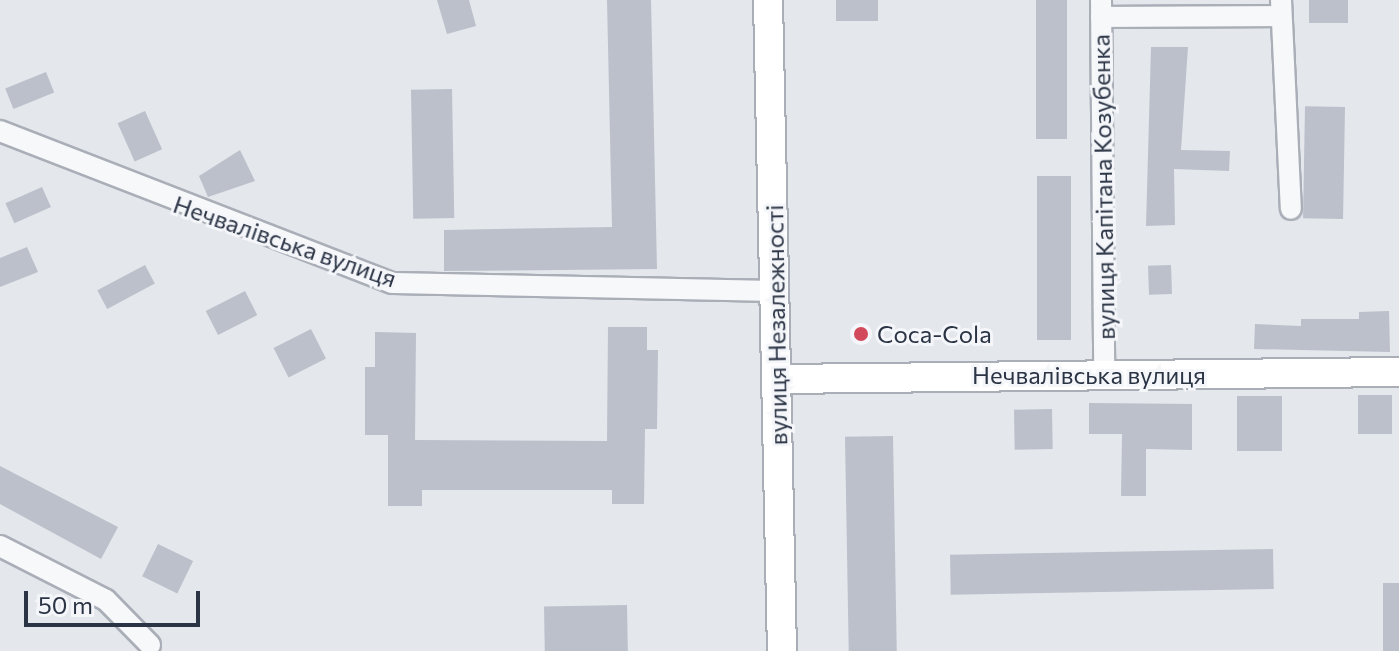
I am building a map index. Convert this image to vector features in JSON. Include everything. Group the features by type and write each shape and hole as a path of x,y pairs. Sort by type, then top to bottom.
{"street":[{"name":"вулиця Незалежності","path":"768,0 779,379 782,651"},
{"path":"1101,8 1281,8 1291,209"},
{"name":"вулиця Капітана Козубенка","path":"1101,8 1104,374"},
{"name":"Нечвалівська вулиця","path":"0,131 392,283 776,291"},
{"name":"Нечвалівська вулиця","path":"779,379 1399,372"},
{"path":"0,546 106,600 150,645"}],"building":[{"path":"437,0 469,0 476,26 447,34"},
{"path":"607,0 651,0 657,269 444,271 444,230 612,227"},
{"path":"836,0 878,0 878,21 836,21"},
{"path":"1036,0 1067,0 1067,139 1036,139"},
{"path":"1309,0 1348,0 1348,23 1309,23"},
{"path":"1151,47 1188,47 1181,150 1230,151 1229,171 1174,169 1175,225 1146,226"},
{"path":"46,72 54,92 13,109 5,88"},
{"path":"452,89 454,218 413,219 411,90"},
{"path":"1305,106 1345,107 1343,219 1303,218"},
{"path":"145,111 162,149 135,162 118,123"},
{"path":"240,150 255,181 208,197 199,176"},
{"path":"1037,176 1071,176 1071,340 1037,340"},
{"path":"42,187 51,207 14,223 5,203"},
{"path":"27,247 38,272 0,287 0,258"},
{"path":"145,265 155,284 107,309 97,290"},
{"path":"1171,265 1172,294 1149,295 1148,266"},
{"path":"245,291 257,315 218,335 206,311"},
{"path":"1389,311 1390,352 1254,349 1255,324 1301,326 1301,319 1359,319 1359,312"},
{"path":"608,327 647,327 647,350 658,350 657,429 645,429 644,504 612,504 612,490 422,490 422,506 388,506 388,435 365,435 365,367 375,367 375,332 416,333 415,440 607,441"},
{"path":"311,329 326,358 289,377 274,348"},
{"path":"1358,395 1392,395 1392,434 1358,434"},
{"path":"1237,396 1282,396 1282,451 1237,451"},
{"path":"1089,403 1192,404 1192,450 1146,449 1146,496 1121,496 1122,434 1089,434"},
{"path":"1052,409 1053,449 1015,450 1014,410"},
{"path":"893,436 897,651 849,651 845,437"},
{"path":"0,466 118,527 101,559 0,504"},
{"path":"158,544 193,561 177,593 142,576"},
{"path":"1273,549 1274,589 951,595 950,555"},
{"path":"1383,583 1399,583 1399,651 1383,651"},
{"path":"627,605 628,651 545,651 544,606"}],"place":[{"name":"Coca-Cola","path":"861,334"}]}
